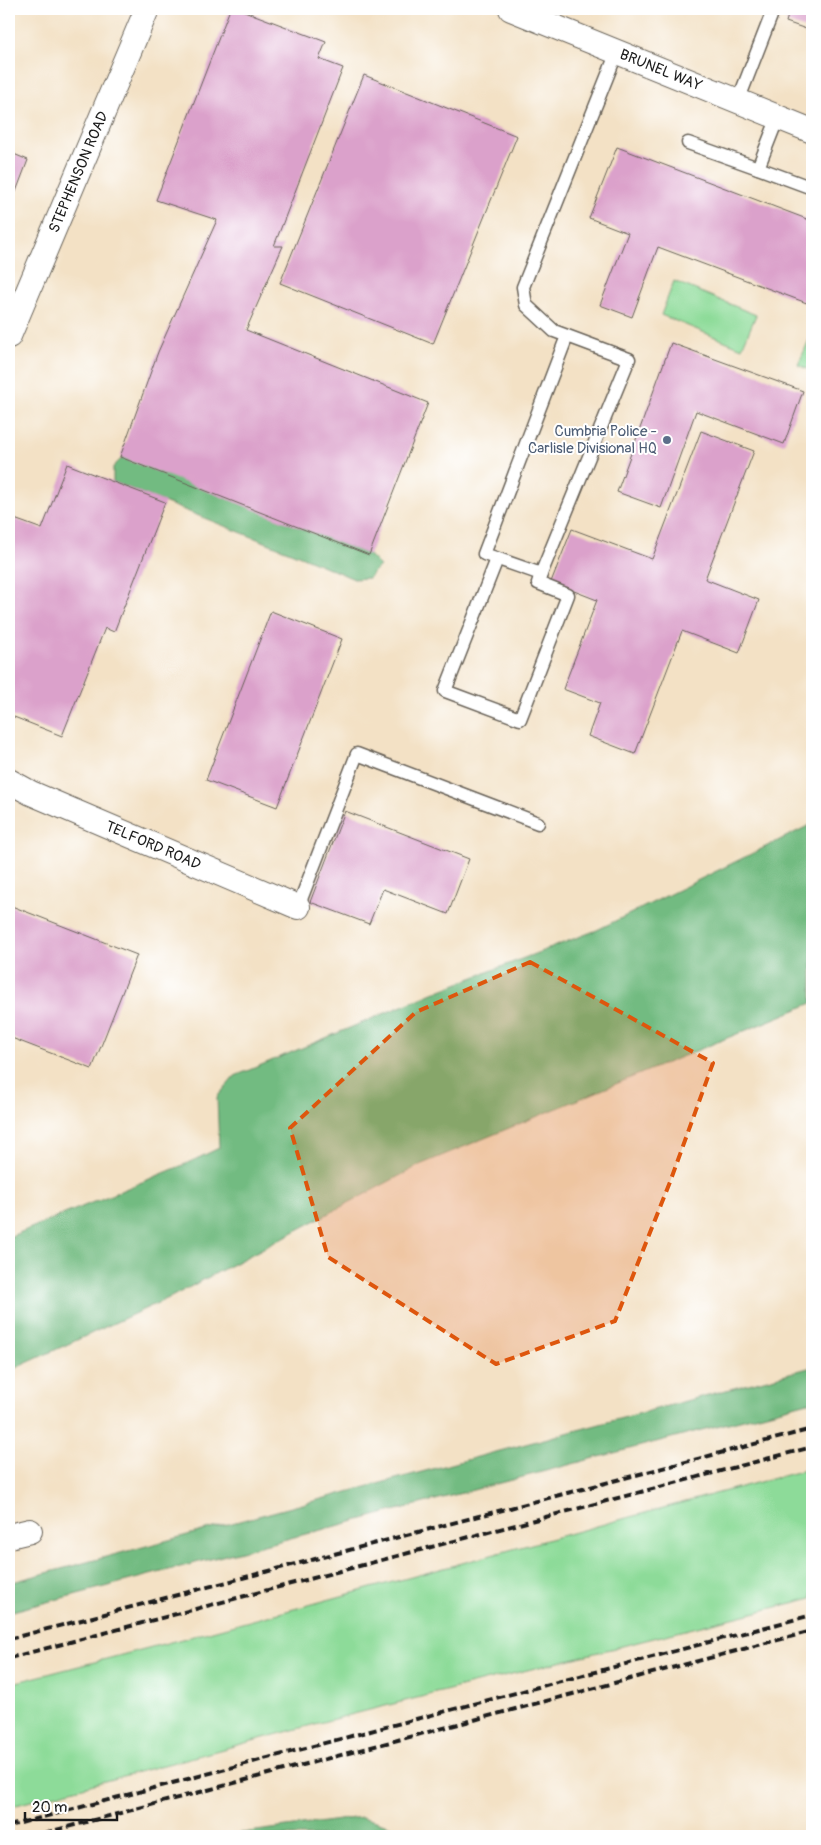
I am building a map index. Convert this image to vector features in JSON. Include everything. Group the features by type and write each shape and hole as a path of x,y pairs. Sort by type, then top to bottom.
{"street":[{"name":"STEPHENSON ROAD","path":"9,336 147,9"},
{"name":"BRUNEL WAY","path":"511,9 812,131"},
{"name":"TELFORD ROAD","path":"9,781 31,793 298,907"}],"lane":[{"path":"738,101 771,16 770,9"},
{"path":"497,559 445,691 520,720 568,595 538,584 541,574 629,359 554,331 526,305 523,287 616,52"},
{"path":"758,168 778,117"},
{"path":"688,143 812,188"},
{"path":"541,574 484,554 568,336"},
{"path":"298,907 357,754 538,823"}],"highlighted area":[{"path":"530,962 713,1063 670,1182 615,1321 496,1364 328,1257 290,1128 416,1012"}],"green space":[{"path":"674,281 756,315 742,348 661,315"},
{"path":"812,333 812,371 798,365"},
{"path":"123,457 369,555 380,566 368,578 354,579 113,482 113,467"},
{"path":"812,824 812,1003 422,1164 171,1297 9,1371 9,1237 188,1163 219,1148 217,1097 235,1076 433,993 597,930"},
{"path":"812,1367 812,1401 9,1612 9,1583"},
{"path":"812,1468 812,1598 330,1720 9,1807 9,1684 210,1632"},
{"path":"362,1817 423,1836 219,1836"}],"building":[{"path":"230,9 239,9 326,42 319,59 343,68 274,246 283,246 246,330 428,403 369,555 120,457 158,352 217,220 156,200"},
{"path":"790,9 812,9 812,31 786,22"},
{"path":"364,75 517,136 433,344 280,283"},
{"path":"617,147 812,221 812,305 658,247 632,317 600,305 628,233 589,218"},
{"path":"9,152 28,160 9,210"},
{"path":"671,343 803,391 784,444 696,411 661,508 617,492"},
{"path":"701,431 754,451 705,579 759,600 739,653 682,631 635,754 588,736 600,703 563,689 597,600 551,582 572,529 652,559"},
{"path":"67,464 165,502 114,632 105,628 62,736 9,715 9,517 42,529"},
{"path":"271,611 342,639 277,807 206,780"},
{"path":"345,811 469,859 448,914 383,889 369,924 310,902"},
{"path":"9,905 137,955 92,1069 9,1037"}],"railway":[{"path":"9,1639 812,1429"},
{"path":"9,1658 812,1447"},
{"path":"9,1826 812,1615"},
{"path":"33,1836 812,1631"}],"place":[{"name":"Cumbria Police - Carlisle Divisional HQ","path":"667,440"}]}
